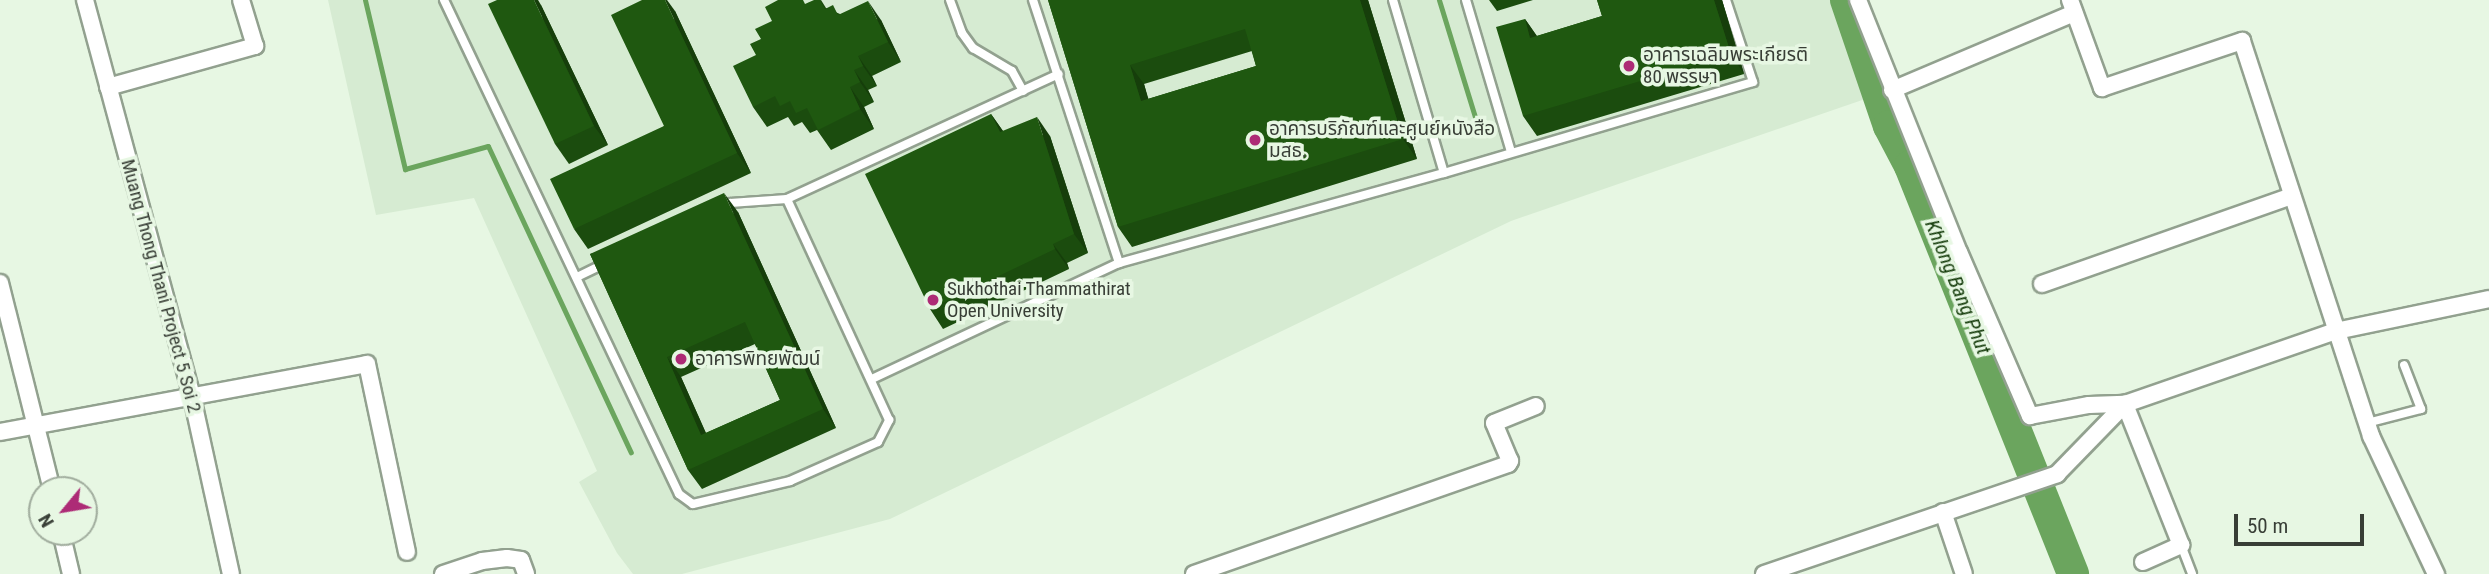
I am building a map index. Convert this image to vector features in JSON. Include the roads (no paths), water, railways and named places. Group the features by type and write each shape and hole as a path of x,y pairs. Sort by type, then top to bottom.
{"street":[{"name":"Muang Thong Thani Project 5 Soi 2","path":"85,0 192,397 231,574"},
{"path":"108,87 255,46 241,0"},
{"path":"1858,0 1892,90 2030,416 2089,405 2124,404 2336,331 2489,299"},
{"path":"1892,90 2072,6 2102,88 2242,41 2367,423 2436,574"},
{"path":"2042,284 2292,197"},
{"path":"0,283 49,476"},
{"path":"0,432 367,364 407,552"},
{"path":"1764,574 2057,474 2124,404"},
{"path":"2124,404 2181,545 2143,562"},
{"path":"1194,574 1217,570 1508,464 1509,457 1494,423 1536,406"},
{"path":"1943,512 1964,574"},
{"path":"64,546 71,574"},
{"path":"443,574 482,561 512,558 521,560 526,574"}],"lane":[{"path":"444,0 679,494 693,504 790,481 878,442 889,420 787,199"},
{"path":"950,0 962,33 973,48 1012,71 1023,91"},
{"path":"1033,0 1119,263"},
{"path":"1393,0 1444,173"},
{"path":"1466,0 1511,152"},
{"path":"872,379 1119,263 1444,173 1753,82 1726,0"},
{"path":"718,209 730,203 787,199 1059,74"},
{"path":"577,277 613,260"},
{"path":"2367,423 2421,409 2404,365"},
{"path":"2181,545 2192,574"}],"waterway":[{"path":"365,0 405,169 488,146 631,452"},
{"path":"1439,0 1480,133"},
{"name":"Khlong Bang Phut","path":"1846,0 1889,126 1910,166 2073,574"}],"place":[{"name":"อาคารเฉลิมพระเกียรติ 80 พรรษา","path":"1629,66"},
{"name":"อาคารบริภัณฑ์และศูนย์หนังสือ มสธ.","path":"1255,140"},
{"name":"Sukhothai Thammathirat Open University","path":"933,300"},
{"name":"อาคารพิทยพัฒน์","path":"681,359"}]}
